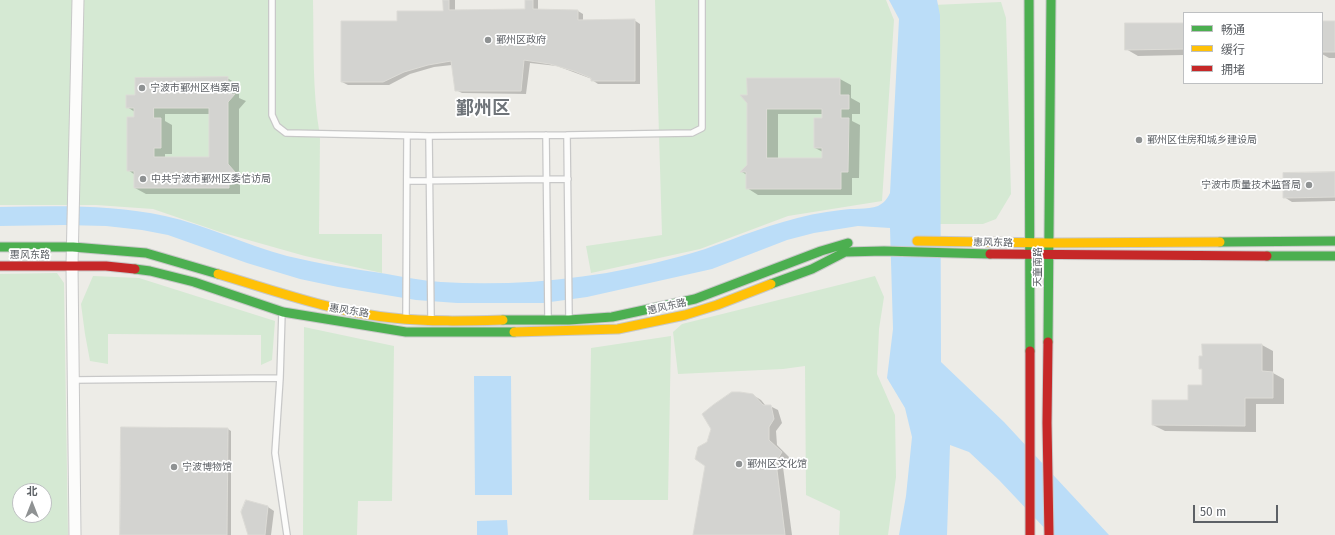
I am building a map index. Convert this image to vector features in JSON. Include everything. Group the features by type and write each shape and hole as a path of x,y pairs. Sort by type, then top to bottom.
{"street":[{"path":"75,535 72,265 78,0"},
{"path":"1029,0 1030,534"},
{"name":"天童南路","path":"1049,535 1047,423 1051,0"},
{"name":"惠风东路","path":"907,240 1029,243 1335,241"},
{"name":"惠风东路","path":"0,247 73,247 146,253 334,308 406,319 431,321 570,320 612,317 695,299 821,250 854,241"},
{"name":"惠风东路","path":"0,266 106,266 150,271 194,282 282,312 406,332 570,332 618,329 685,315 717,305 812,269 845,252 884,250 1049,255 1335,256"}],"lane":[{"path":"272,0 272,114 277,126 286,133 407,136 692,133 702,128 702,0"},
{"path":"546,135 548,332"},
{"path":"567,135 570,332"},
{"path":"406,332 407,136"},
{"path":"429,136 432,332"},
{"path":"407,181 568,179"},
{"path":"282,312 280,378 275,453 287,535"},
{"path":"73,380 280,378"}],"green space":[{"path":"0,0 313,0 315,85 317,119 320,136 319,234 382,234 382,273 305,256 220,232 153,209 96,205 0,205"},
{"path":"655,0 886,0 894,20 882,201 788,216 700,249 591,273 586,246 662,235"},
{"path":"1001,2 1006,18 1011,194 996,219 983,224 940,224 933,5"},
{"path":"57,273 64,283 68,535 0,535 0,274"},
{"path":"93,276 139,278 275,321 272,360 261,365 261,335 108,334 108,364 90,361 81,304"},
{"path":"875,276 884,297 879,329 877,374 895,415 896,477 888,535 839,535 840,511 806,495 805,366 783,369 678,374 673,332 682,324"},
{"path":"304,327 394,346 392,501 358,501 357,535 303,535"},
{"path":"671,336 668,500 589,500 591,348"}],"water":[{"path":"889,0 937,0 940,15 941,362 1004,422 1109,535 1051,535 999,480 969,452 950,445 947,535 899,535 906,496 912,437 905,408 887,378 893,329 890,228 858,226 814,233 787,240 712,269 587,297 543,303 457,303 416,300 300,279 247,263 168,235 142,230 106,226 0,226 0,207 41,206 124,209 180,220 299,259 414,279 441,282 501,283 561,279 620,270 678,257 790,220 845,209 874,207 885,201 890,193 899,19"},
{"path":"474,376 511,376 512,495 475,495"},
{"path":"507,520 508,535 477,535 477,521"}],"building":[{"name":"鄞州区政府","path":"443,0 449,0 449,10 525,9 525,0 533,0 533,9 578,10 578,20 635,19 635,81 591,81 591,78 574,71 550,64 524,60 521,91 455,91 451,61 428,65 404,72 383,82 341,82 341,21 397,21 397,11 443,11"},
{"path":"1323,21 1335,21 1335,52 1323,52"},
{"path":"1125,23 1183,23 1183,49 1125,50"},
{"path":"228,77 228,94 235,94 228,102 228,164 235,172 229,172 229,188 134,188 134,171 127,171 127,117 134,117 134,108 126,108 126,95 135,95 135,78","holes":["154,108 209,108 209,157 154,157 154,148 161,148 161,118 154,118"]},
{"path":"747,78 840,78 840,95 849,95 849,109 841,109 841,118 849,118 848,172 841,172 841,189 746,189 746,172 740,172 747,165 747,103 740,95 747,95","holes":["767,109 822,109 822,118 814,118 814,148 822,148 822,158 767,158"]},
{"name":"宁波市质量技术监督局","path":"1335,172 1335,197 1283,198 1283,173"},
{"path":"1202,344 1262,344 1262,371 1273,372 1273,398 1245,398 1245,426 1152,425 1152,400 1188,400 1188,385 1202,385 1202,369 1199,369 1199,356 1202,356"},
{"name":"鄞州区文化馆","path":"732,392 753,394 763,405 771,405 774,419 769,427 769,440 782,452 776,462 785,535 693,535 705,466 695,459 698,447 707,442 711,429 702,414"},
{"name":"宁波博物馆","path":"121,427 228,428 227,535 120,535"},
{"path":"246,500 268,506 265,535 248,535 241,512"}],"traffic: fast":[{"path":"1029,0 1030,351"},
{"path":"1048,342 1051,0"},
{"path":"1220,242 1335,241"},
{"path":"503,320 569,320 612,317 695,299 821,251 848,243"},
{"path":"0,247 73,247 146,253 218,274"},
{"path":"771,284 812,269 845,252 884,251 990,254"},
{"path":"1267,256 1335,256"},
{"path":"135,269 150,271 194,282 283,312 406,332 514,332"}],"traffic: slow":[{"path":"917,241 1049,243 1220,242"},
{"path":"218,274 327,306 371,315 434,321 503,320"},
{"path":"514,332 618,329 685,315 717,305 771,284"}],"traffic: jam":[{"path":"990,254 1267,256"},
{"path":"0,266 106,266 135,269"},
{"path":"1048,342 1047,423 1049,535"},
{"path":"1030,351 1030,535"}],"place":[{"name":"鄞州区政府","path":"488,40"},
{"name":"宁波市鄞州区档案局","path":"142,88"},
{"name":"鄞州区住房和城乡建设局","path":"1139,140"},
{"name":"中共宁波市鄞州区委信访局","path":"143,179"},
{"name":"宁波市质量技术监督局","path":"1309,185"},
{"name":"鄞州区文化馆","path":"739,464"},
{"name":"宁波博物馆","path":"174,467"}],"district":[{"name":"鄞州区","path":"483,109"}]}
